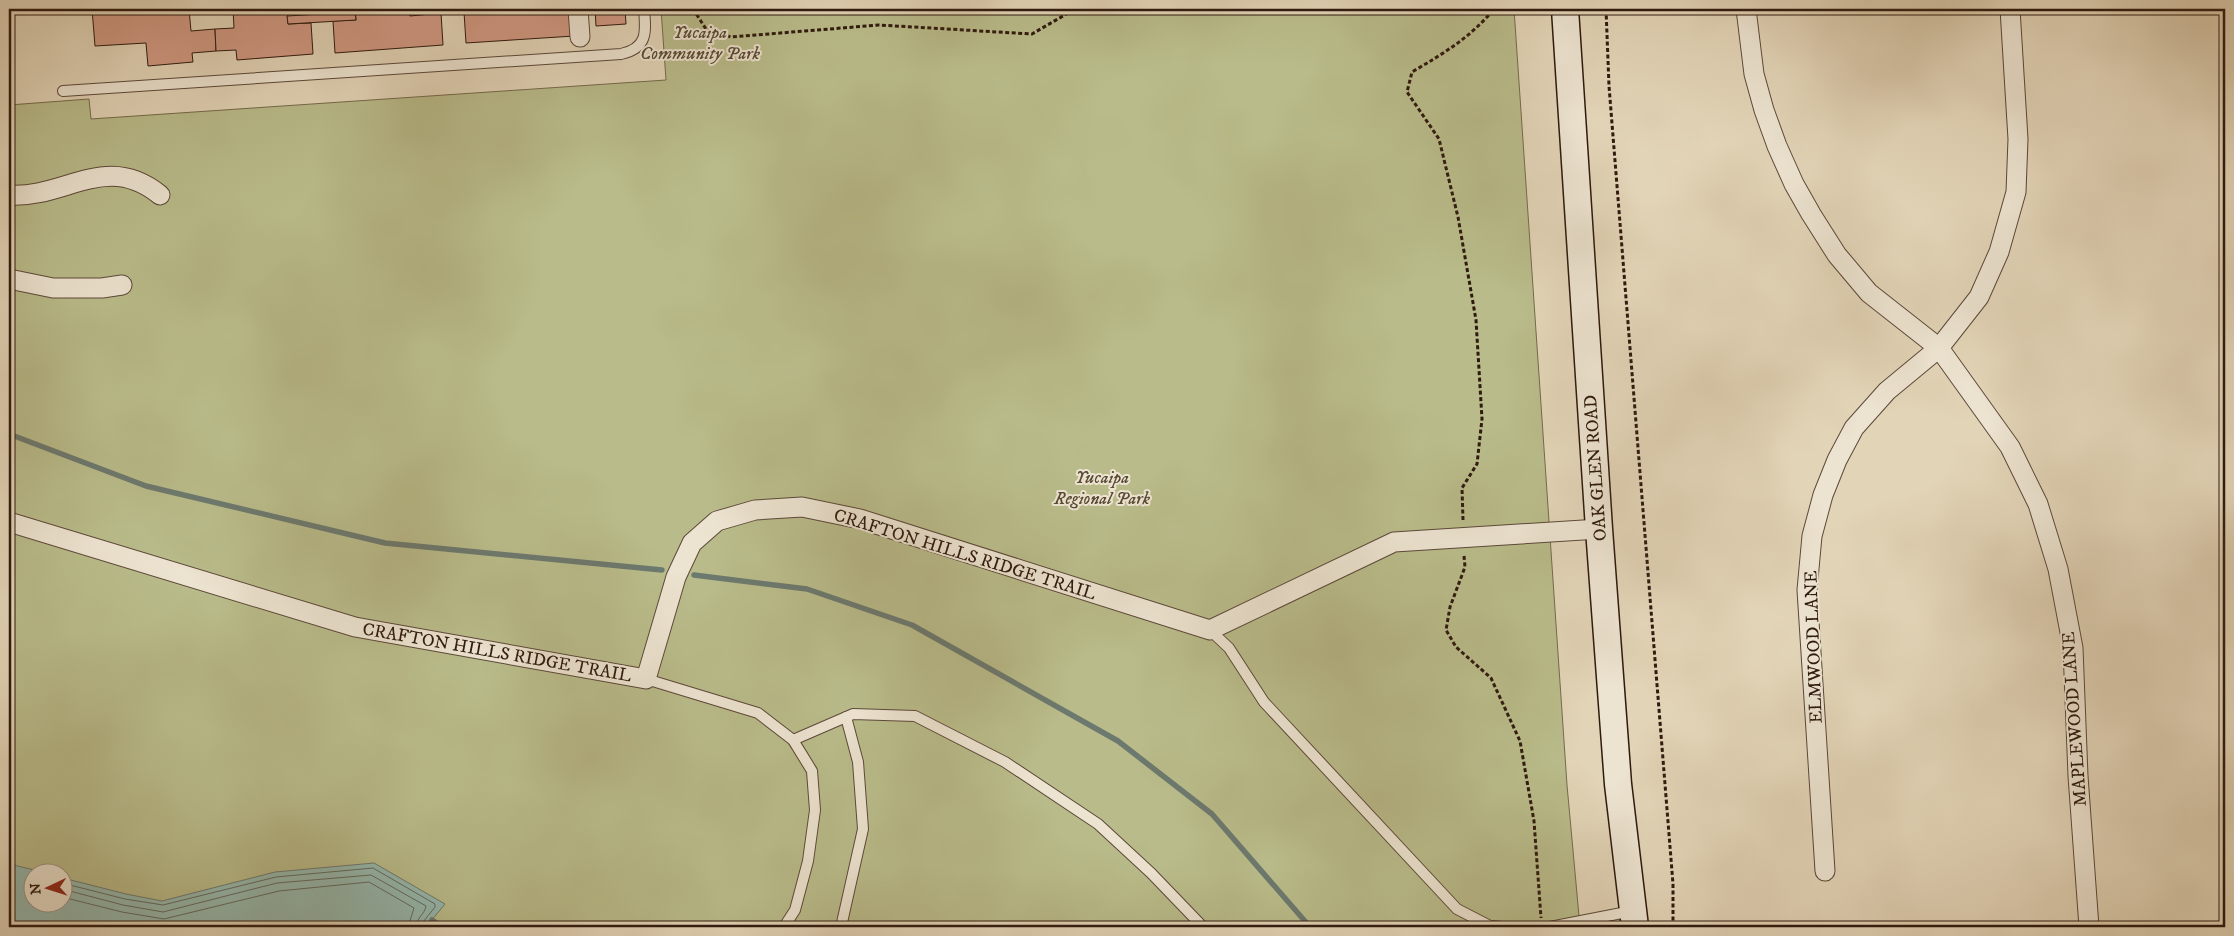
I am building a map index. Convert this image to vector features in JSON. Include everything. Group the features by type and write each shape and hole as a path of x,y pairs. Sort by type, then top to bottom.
{"main road":[{"name":"OAK GLEN ROAD","path":"1565,9 1598,529 1618,784 1634,919"}],"street":[{"path":"578,9 580,37"},
{"name":"MAPLEWOOD LANE","path":"1746,9 1754,74 1761,101 1777,146 1798,191 1837,255 1869,293 1939,348 2010,447 2038,504 2058,569 2072,648 2088,927"},
{"name":"ELMWOOD LANE","path":"1825,871 1807,590 1812,536 1823,495 1837,460 1854,428 1888,391 1939,348 1979,297 1999,252 2016,192 2018,139 2010,9"},
{"path":"9,195 37,194 85,179 108,175 140,181 160,194"},
{"path":"9,279 53,288 102,288 122,285"},
{"name":"CRAFTON HILLS RIDGE TRAIL","path":"9,522 355,627 646,679 676,577 692,543 716,521 755,510 802,507 860,519 1210,630"},
{"path":"1210,630 1394,542 1598,529"}],"lane":[{"path":"63,90 621,54 631,52 640,45 644,33 644,9"},
{"path":"1210,630 1229,648 1264,702 1457,910 1490,926 1503,927"},
{"path":"646,679 758,713 793,740 812,771 816,810 806,870 795,910 784,927"},
{"path":"793,740 853,714 915,716 1005,762 1098,824 1151,873 1203,927"},
{"path":"841,927 863,829 858,762 846,717"},
{"path":"1550,927 1634,919"}],"path":[{"path":"693,9 706,29 731,37 879,25 1032,34 1075,9"},
{"path":"1494,9 1478,29 1443,54 1412,72 1407,92 1439,140 1458,217 1476,320 1482,418 1477,464 1462,488 1465,567 1450,608 1446,630 1456,647 1491,678 1520,741 1534,821 1541,927"},
{"path":"1606,9 1609,86 1673,884 1673,927"}],"green space":[{"name":"Yucaipa Regional Park","path":"661,9 1514,9 1567,785 1580,927 9,927 9,105 89,99 91,119 666,80"}],"water":[{"path":"374,863 445,904 426,927 9,927 9,864 22,867 22,914 72,914 72,880 162,901 275,872"}],"building":[{"path":"92,9 189,9 191,31 215,29 216,51 192,53 193,62 148,66 146,43 95,46"},
{"path":"233,9 287,9 288,24 311,23 313,54 237,60 236,50 216,51 215,29 234,28"},
{"path":"355,9 409,9 410,16 441,13 443,45 335,53 333,21 356,20"},
{"path":"495,9 572,9 574,36 466,43 464,12"},
{"path":"595,9 625,9 626,24 596,26"},
{"path":"355,12 356,20 288,24 287,16"}],"waterway":[{"path":"9,434 146,486 385,543 662,570"},
{"path":"694,575 807,589 912,625 1118,741 1212,814 1310,927"},
{"path":"432,920 443,927"}],"park label":[{"name":"Yucaipa Community Park","path":"700,42"}]}
